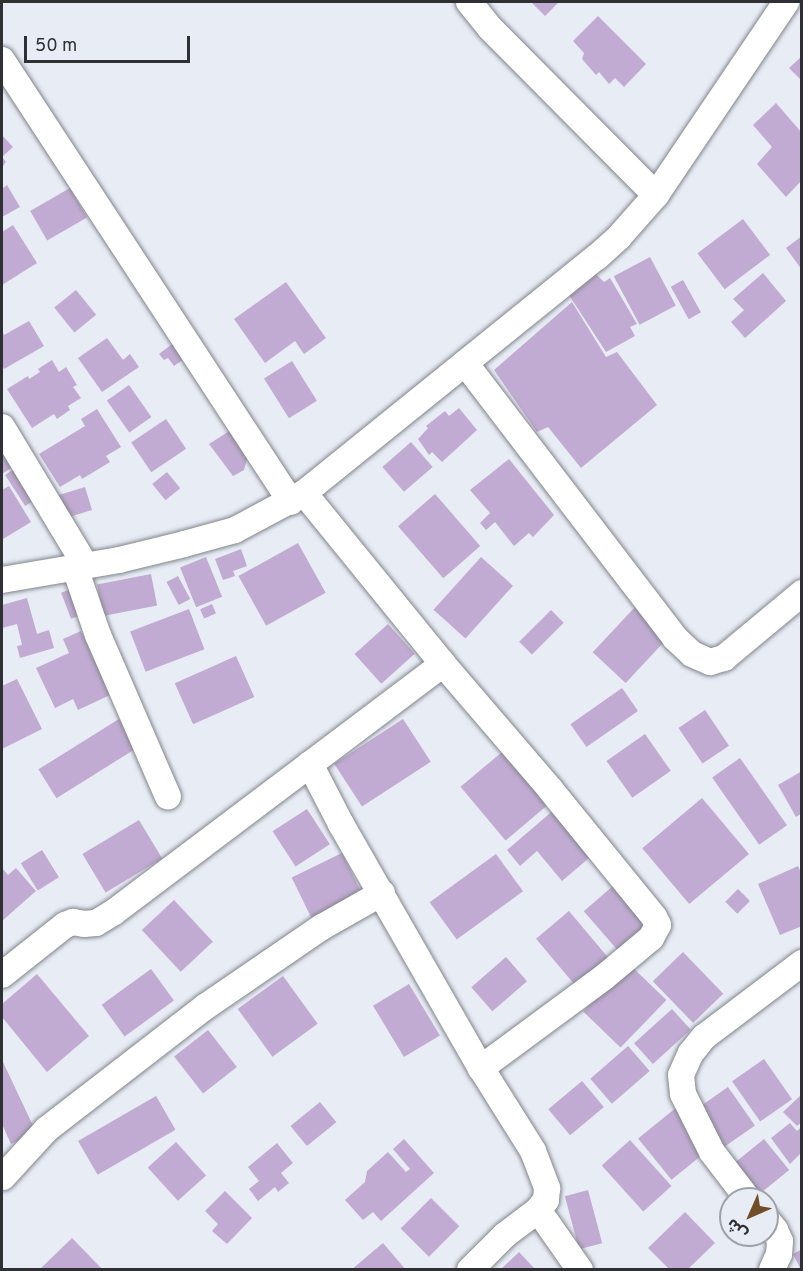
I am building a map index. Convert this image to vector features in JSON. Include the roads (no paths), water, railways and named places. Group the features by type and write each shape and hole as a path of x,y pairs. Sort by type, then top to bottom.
{"street":[{"path":"469,2 490,28 656,195"},
{"path":"2,580 81,567 235,530 297,497 597,257 656,195 786,2"},
{"path":"2,64 297,497 550,789 654,917 657,925 651,938 603,978 481,1068"},
{"path":"465,363 675,638 692,654 710,662 724,658 801,592"},
{"path":"2,427 81,567 98,635 168,797"},
{"path":"2,975 64,925 73,921 84,924 96,923 114,912 443,664"},
{"path":"310,764 481,1068 533,1152 544,1176 546,1200 538,1210 505,1235 470,1269"},
{"path":"3,1178 47,1129 205,1007 322,927 382,893"},
{"path":"739,1187 712,1152 684,1094 681,1075 691,1053 704,1037 801,963"},
{"path":"538,1210 580,1269"},
{"path":"772,1269 779,1254 779,1238"}]}
